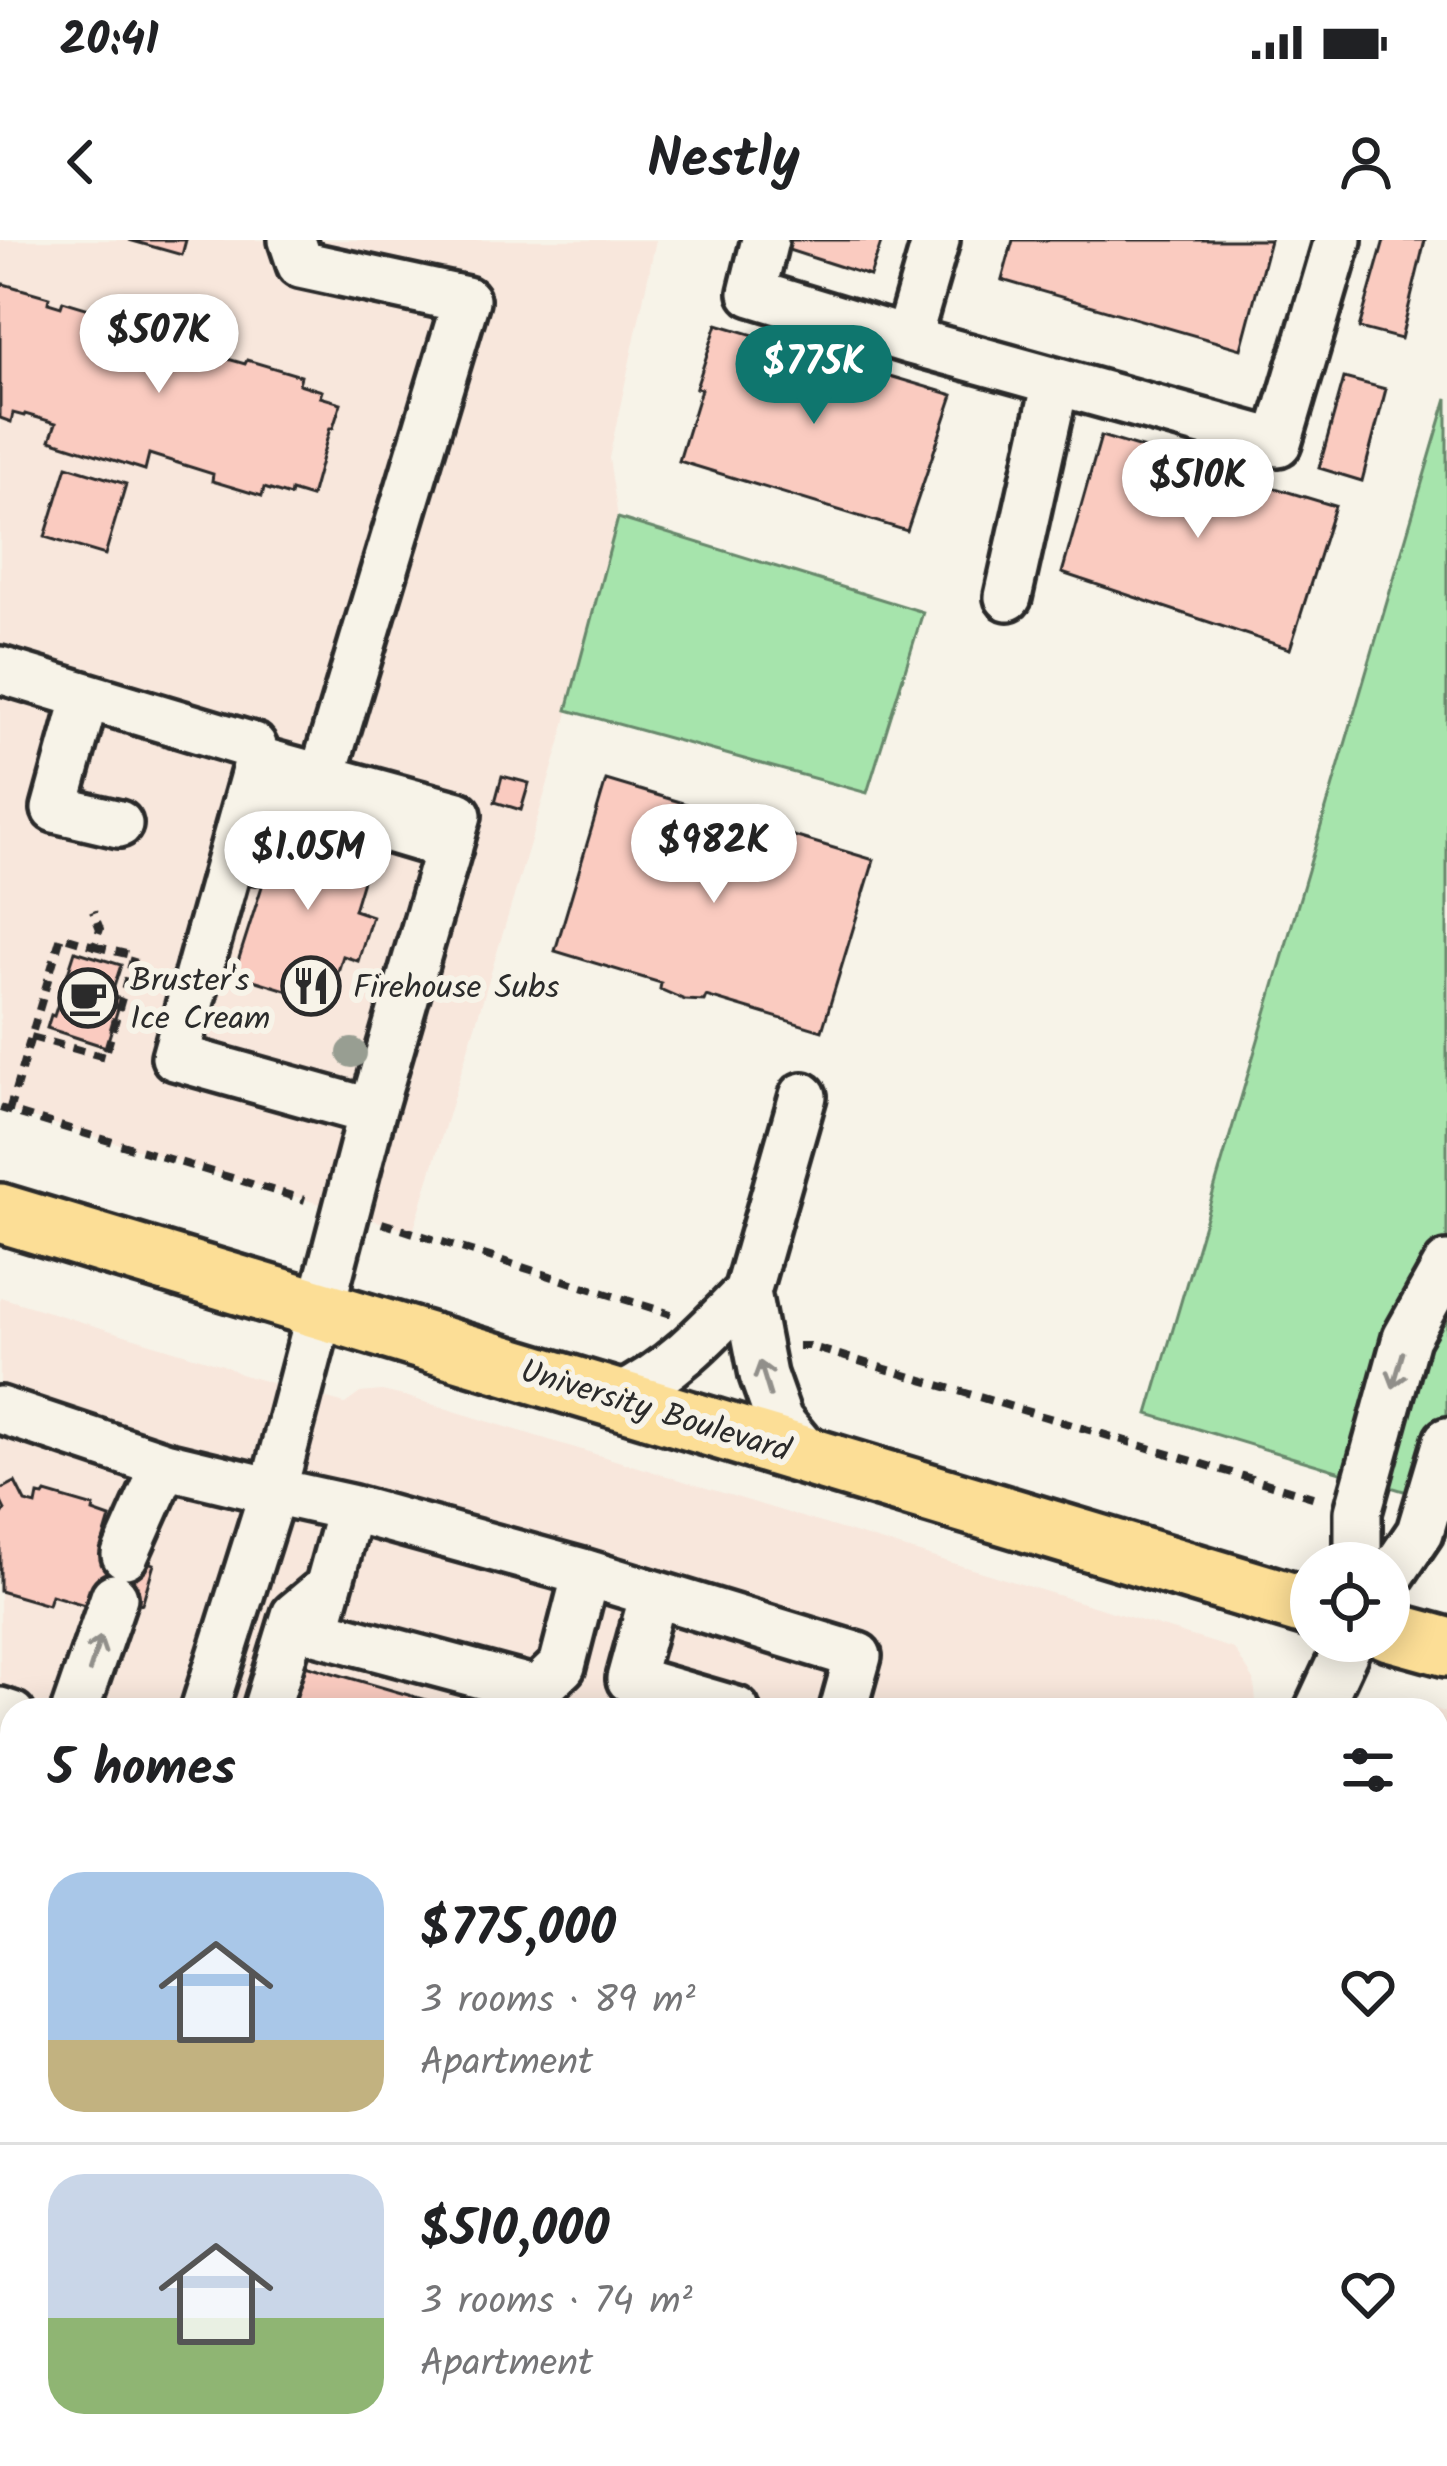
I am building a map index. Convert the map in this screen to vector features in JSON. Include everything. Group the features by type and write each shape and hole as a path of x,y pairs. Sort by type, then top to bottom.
{"main road":[{"name":"University Boulevard","path":"0,1213 1290,1602"},
{"path":"1410,1637 1447,1648"}],"street":[{"path":"292,240 300,264 466,300 322,778"},
{"path":"765,240 752,293 1278,443 1338,240"},
{"path":"907,340 936,240"},
{"path":"1008,597 1056,382"},
{"path":"1,675 253,746 258,760 175,1057 372,1112"},
{"path":"86,696 55,809 119,824"},
{"path":"208,1698 273,1491 372,1112 458,815 258,760"},
{"path":"196,1063 266,821 274,811 284,804 308,806 449,848"},
{"path":"803,1096 747,1292 763,1375 779,1420 808,1455"},
{"path":"1358,1542 1358,1512 1406,1338 1447,1265"},
{"path":"617,1398 648,1384 684,1356 747,1292"},
{"path":"0,1410 165,1465 350,1508 586,1573 858,1656 846,1698"},
{"path":"1410,1547 1420,1532 1447,1441"},
{"path":"79,1698 120,1576 165,1465"},
{"path":"350,1508 316,1631 537,1690 562,1666 586,1573"},
{"path":"270,1698 295,1615 328,1589"},
{"path":"652,1594 630,1678 696,1698"},
{"path":"1324,1698 1340,1662"}],"path":[{"path":"93,911 100,929 94,946"},
{"path":"31,1037 105,1057 134,956 61,936 4,1110 305,1200"},
{"path":"375,1221 688,1318"},
{"path":"791,1346 809,1346 1321,1500"}],"shaded area":[{"path":"0,240 656,240 609,458 618,518 560,743 413,1232 0,1108"},
{"path":"0,1297 345,1404 360,1393 382,1391 408,1397 1234,1649 1254,1680 1256,1698 0,1698"}],"green space":[{"path":"1447,398 1447,1504 1148,1414"},
{"path":"618,518 923,612 867,793 567,710"}],"building":[{"path":"129,240 186,240 182,255"},
{"path":"778,240 882,240 870,276 776,246"},
{"path":"1013,240 1270,240 1241,349 1002,280"},
{"path":"1384,240 1425,240 1401,339 1359,328"},
{"path":"0,283 49,297 48,303 61,307 63,301 182,337 188,317 228,330 222,351 208,347 207,353 301,376 299,384 341,403 311,497 264,488 262,496 149,454 145,470 50,440 56,423 25,414 13,413 11,422 0,418"},
{"path":"717,324 953,395 907,531 679,461"},
{"path":"1344,378 1386,389 1362,481 1319,468"},
{"path":"1101,436 1335,506 1290,649 1062,573"},
{"path":"67,466 126,484 105,555 45,537"},
{"path":"502,776 529,783 521,810 495,802"},
{"path":"606,780 874,860 822,1031 706,996 704,1001 685,1000 660,989 661,983 555,951"},
{"path":"313,820 375,840 354,910 372,916 358,961 343,956 328,1003 234,974 279,833 306,842"},
{"name":"Bruster's Ice Cream","path":"75,951 121,965 111,996 121,999 106,1047 47,1028"},
{"path":"15,1482 25,1502 36,1505 38,1495 46,1493 94,1507 93,1512 110,1518 101,1548 154,1564 142,1604 89,1589 85,1605 51,1595 48,1605 0,1591 0,1517 5,1510 0,1490"},
{"path":"288,1660 419,1698 277,1698"}],"place":[{"name":"Firehouse Subs","path":"311,986"},
{"name":"Bruster's Ice Cream","path":"88,998"}]}
